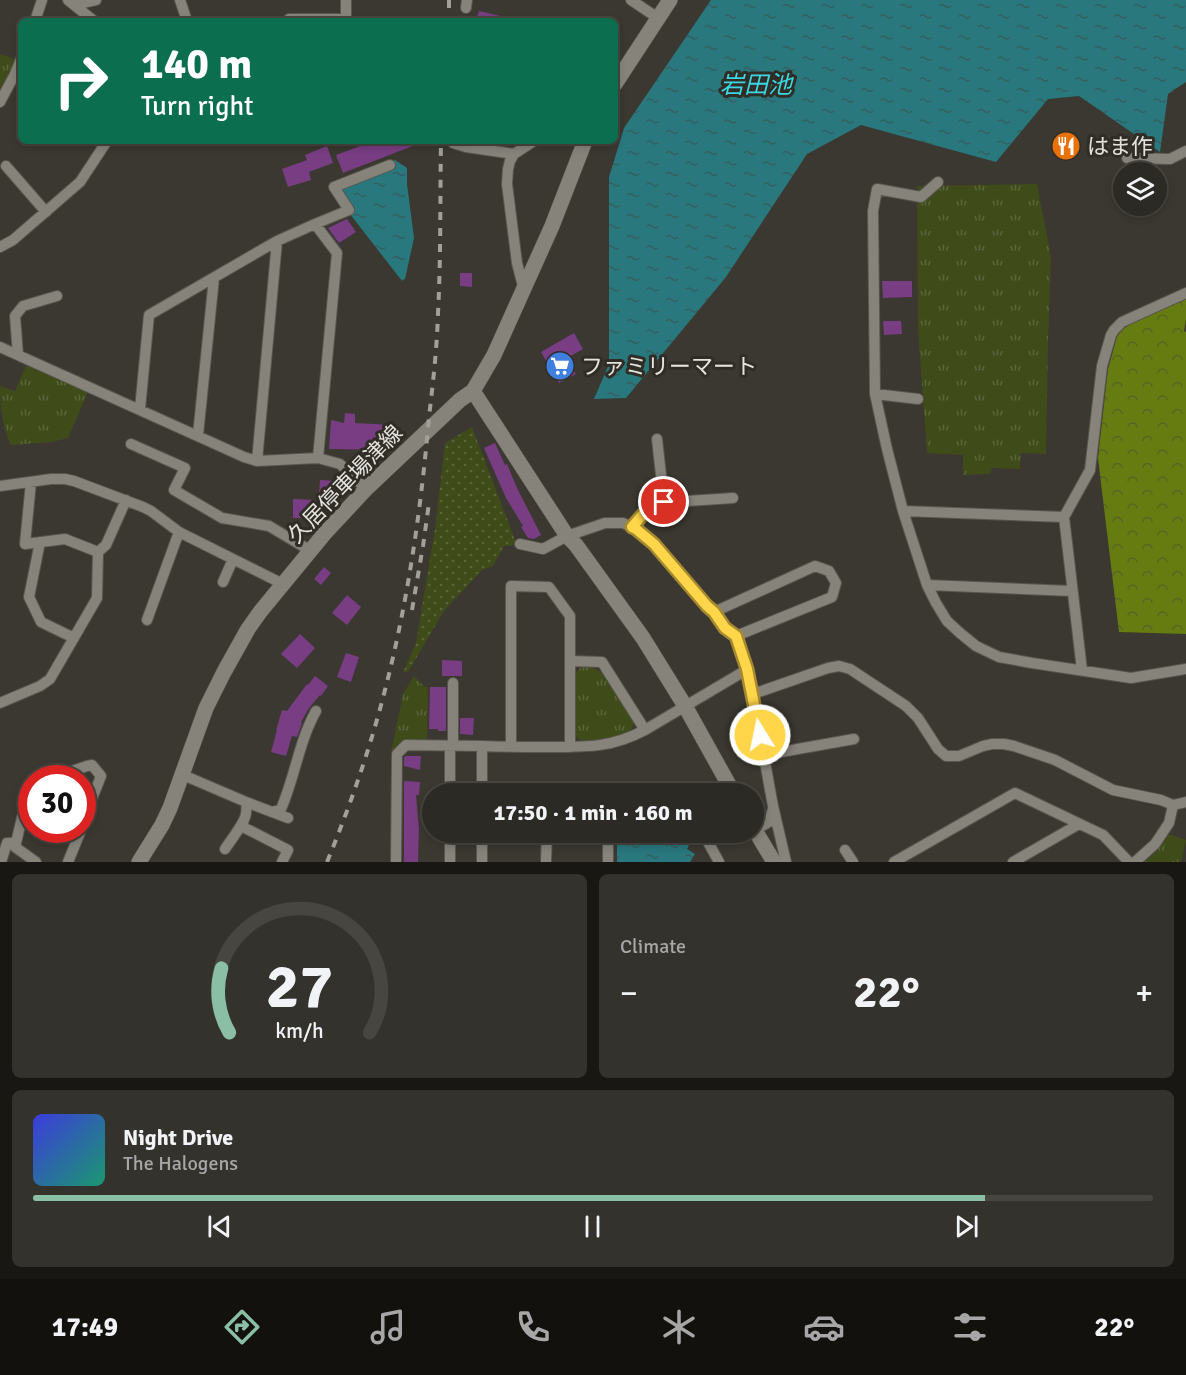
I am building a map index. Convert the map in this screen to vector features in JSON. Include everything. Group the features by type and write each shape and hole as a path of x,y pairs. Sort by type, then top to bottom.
{"main road":[{"path":"618,79 670,0"},
{"name":"久居停車場津線","path":"139,862 162,825 183,775 206,708 248,629 260,612 325,533 366,489 460,400 473,391 494,355 524,290 584,144"},
{"path":"473,391 567,536 576,545 643,638 685,706 728,783"},
{"path":"762,843 774,862"}],"street":[{"path":"36,18 42,0"},
{"path":"71,2 96,0"},
{"path":"180,0 186,18"},
{"path":"345,18 346,0"},
{"path":"630,0 658,18"},
{"path":"71,2 90,18"},
{"path":"0,102 18,66"},
{"path":"0,247 13,240 80,182 105,144"},
{"path":"456,144 514,154"},
{"path":"524,290 517,263 507,184 510,160 514,154 529,144"},
{"path":"1127,158 1170,159 1186,151"},
{"path":"140,409 148,315 277,241 349,210 334,187 390,165"},
{"path":"6,166 46,212"},
{"path":"938,182 921,197 877,189 873,211 875,394 903,511 927,585 936,603 947,621 960,633 976,646 999,657 1131,678 1186,669"},
{"path":"315,224 336,253 318,458"},
{"path":"257,461 277,241"},
{"path":"198,435 214,278"},
{"path":"1082,670 1064,517 1090,470 1102,366 1114,330 1122,322 1186,293"},
{"path":"18,355 15,316 23,306 57,296"},
{"path":"0,347 244,457 257,461 318,458 340,464 366,489"},
{"path":"875,394 918,399"},
{"path":"657,439 664,502"},
{"path":"131,444 184,468 174,490 222,518 268,526 311,551"},
{"path":"0,486 51,479 74,481 151,511 179,532 283,584"},
{"path":"31,482 26,544 65,539 98,552"},
{"path":"632,527 651,505 664,502 733,498"},
{"path":"0,703 40,686 50,679 97,598 98,552 106,544 126,500"},
{"path":"903,511 1064,517"},
{"path":"520,544 543,549 567,536 606,523 623,523 636,529 654,544 714,612 725,628 736,636 753,694 773,806 786,862"},
{"path":"147,620 179,532"},
{"path":"40,542 29,597 41,622 74,638"},
{"path":"223,582 233,559"},
{"path":"714,612 815,566 829,571 836,584 832,597 736,636"},
{"path":"927,585 1072,591"},
{"path":"511,747 511,586 549,587 570,616 570,747"},
{"path":"571,662 602,662 645,730"},
{"path":"753,694 828,668 845,667 906,706 918,718 938,749 946,756 959,756 983,746 1004,744 1055,760 1113,790 1161,800 1173,805 1186,802"},
{"path":"396,862 397,754 406,745 591,747 608,744 630,738 645,730 747,669"},
{"path":"450,783 453,683"},
{"path":"273,812 281,809 289,793 308,726 316,711"},
{"path":"764,755 854,739"},
{"path":"482,746 482,783"},
{"path":"96,770 101,776 96,789"},
{"path":"183,775 288,818"},
{"path":"894,862 1015,793 1103,835 1129,862"},
{"path":"225,849 242,824 247,812 246,802"},
{"path":"1135,862 1155,844 1169,823 1173,805"},
{"path":"764,824 769,822 773,806"},
{"path":"242,824 245,828 288,850 282,862"},
{"path":"1012,862 1079,824"},
{"path":"18,835 15,848 36,862"},
{"path":"2,862 7,843 16,843"},
{"path":"71,861 77,843"},
{"path":"450,843 450,862"},
{"path":"482,843 482,862"},
{"path":"546,862 547,843"},
{"path":"608,843 608,862"},
{"path":"709,843 720,862"},
{"path":"845,850 852,862"}],"green space":[{"path":"0,54 15,59 0,91"},
{"path":"1037,184 1051,257 1046,454 1021,453 1020,469 992,468 990,474 963,475 963,455 927,453 918,329 917,186"},
{"path":"1186,299 1184,331 1186,332 1186,634 1119,632 1098,458 1108,369 1117,337 1121,331 1130,324"},
{"path":"27,364 88,392 68,438 51,442 11,445 2,416 0,386 15,391"},
{"path":"472,427 517,545 504,546 493,566 482,570 444,611 408,672 403,672 416,643 435,529 445,443"},
{"path":"581,667 594,668 601,672 634,722 631,731 582,742 575,735 576,673"},
{"path":"414,676 425,687 428,687 427,740 403,740 391,752 403,694"},
{"path":"1169,834 1186,840 1181,862 1144,862 1158,850"}],"water":[{"name":"岩田池","path":"711,0 1186,0 1186,82 1168,94 1160,152 1079,96 1048,99 996,162 861,125 807,154 726,277 626,398 594,399 609,364 609,177 624,128"},
{"path":"395,160 407,168 414,238 405,279 402,281 350,214 339,191"},
{"path":"619,843 690,843 687,849 695,854 690,862 617,862"}],"building":[{"path":"479,11 505,17 505,18 477,18"},
{"path":"366,144 418,144 343,173 336,155"},
{"path":"327,146 333,163 309,172 311,180 288,187 282,169 307,160 305,155"},
{"path":"347,219 356,232 339,243 328,228"},
{"path":"460,273 472,273 472,287 460,286"},
{"path":"882,281 912,281 912,297 883,298"},
{"path":"883,321 901,321 902,334 884,335"},
{"name":"ファミリーマート","path":"574,333 583,349 567,358 576,374 559,383 541,352"},
{"path":"345,413 355,414 355,423 393,425 393,450 329,449 331,420 344,423"},
{"path":"495,443 541,535 534,539 528,538 521,527 523,526 506,498 484,448"},
{"path":"320,480 339,481 339,496 319,496"},
{"path":"293,499 316,500 316,512 311,518 293,518"},
{"path":"324,567 331,573 321,585 314,579"},
{"path":"347,595 361,607 347,625 332,613"},
{"path":"300,634 315,648 297,668 281,654"},
{"path":"346,653 359,657 351,682 337,677"},
{"path":"442,660 462,661 462,676 442,676"},
{"path":"315,676 328,686 309,708 301,722 297,737 292,736 286,756 271,752 282,710 287,711"},
{"path":"430,687 446,687 446,731 429,729"},
{"path":"460,718 474,718 473,735 460,734"},
{"path":"406,756 421,756 420,770 404,766"},
{"path":"404,781 420,782 419,795 416,795 419,828 418,862 404,862"}],"railway":[{"path":"449,0 449,18"},
{"path":"327,862 359,777 379,712 393,656 413,555 437,339 441,144"},
{"path":"412,610 429,503"}],"place":[{"name":"はま作","path":"1066,146"},
{"name":"ファミリーマート","path":"560,366"}],"route":[{"path":"664,502 651,505 632,527 654,544 714,612 725,628 736,636 747,669 760,735"}]}
